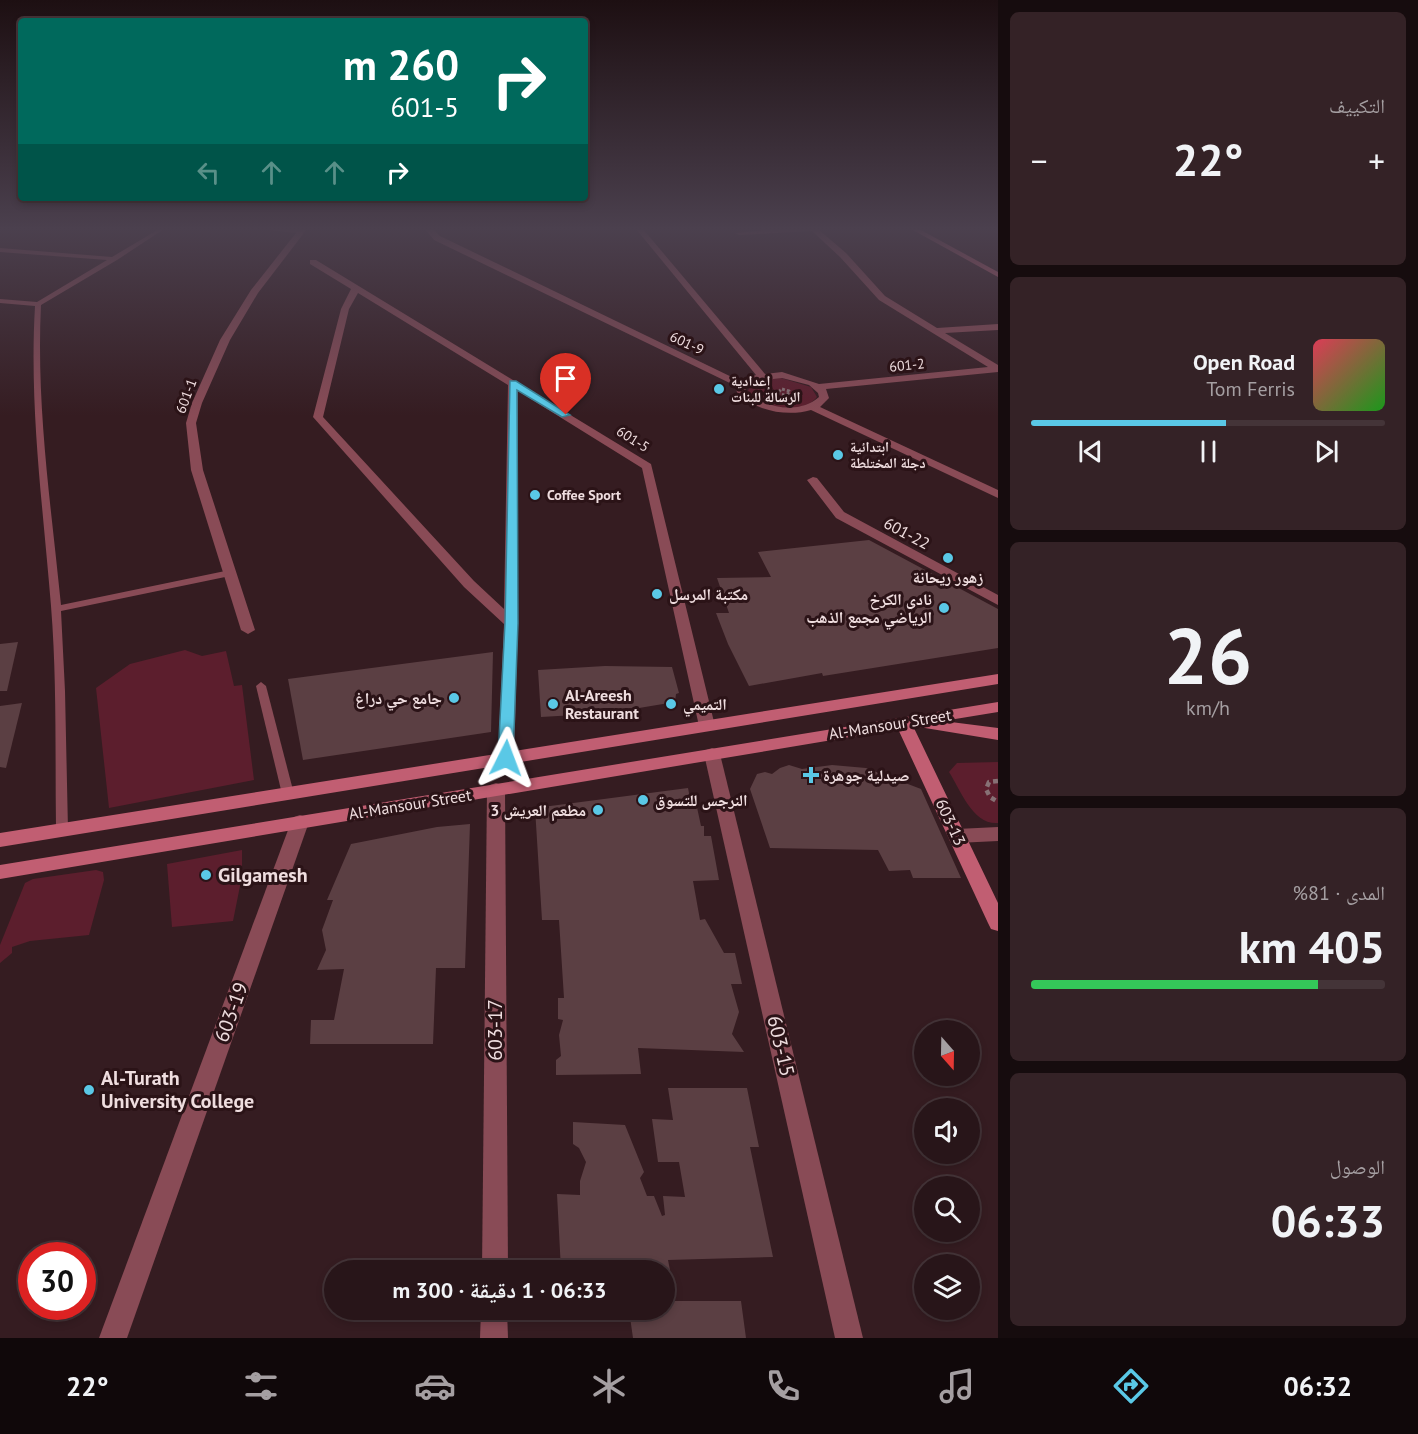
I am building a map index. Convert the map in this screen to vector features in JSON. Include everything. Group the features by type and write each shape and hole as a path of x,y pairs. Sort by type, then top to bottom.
{"main road":[{"name":"Al-Mansour Street","path":"0,840 998,679"},
{"name":"Al-Mansour Street","path":"0,872 998,707"},
{"path":"903,722 998,734"},
{"name":"603-13","path":"903,722 998,922"}],"street":[{"name":"601-1","path":"248,630 197,470 191,423 197,403 225,340 254,291"},
{"path":"354,291 345,309 318,417 469,584 511,623"},
{"name":"601-5","path":"362,291 647,466 707,726"},
{"name":"601-9","path":"544,291 741,386 741,391 745,396 763,406 790,410 813,407"},
{"path":"691,291 762,376"},
{"path":"876,291 882,298 998,369"},
{"path":"934,331 998,327"},
{"name":"601-2","path":"819,387 998,369"},
{"path":"741,386 745,381 762,376 793,377 819,387 824,398 813,407 998,494"},
{"path":"506,758 511,623 513,383"},
{"name":"601-22","path":"813,480 840,515 998,601"},
{"name":"603-15","path":"712,754 849,1338"},
{"name":"603-17","path":"495,1260 496,789"},
{"name":"603-19","path":"113,1338 300,822"},
{"path":"957,836 998,834"},
{"path":"494,1320 494,1338"}],"lane":[{"path":"0,301 38,304 59,291"},
{"path":"38,304 35,341 36,416 56,609 62,830"},
{"path":"56,609 230,573"},
{"path":"261,686 288,794"}],"path":[{"path":"998,780 989,782 986,789 990,797 998,802"}],"shaded area":[{"path":"781,378 811,387 817,397 811,403 802,406 782,407 762,402 748,391 750,386 757,381"},
{"path":"185,650 202,656 226,651 234,686 242,685 254,780 109,808 96,688 130,664"},
{"path":"998,762 998,823 981,819 975,813 949,772 957,763"},
{"path":"242,850 242,876 233,921 172,927 167,864"},
{"path":"96,870 103,872 104,880 89,935 30,941 12,947 12,953 0,963 0,945 25,883 33,879"}],"building":[{"name":"نادي الكرخ الرياضي مجمع الذهب","path":"869,540 998,609 998,648 823,676 822,673 749,686 728,644 716,613 729,613 717,578 771,577 758,552"},
{"path":"18,642 7,691 0,691 0,644"},
{"path":"493,652 491,732 303,760 288,679"},
{"path":"605,666 672,667 679,693 676,694 675,702 609,713 541,717 538,670"},
{"path":"22,703 6,768 0,767 0,706"},
{"path":"789,765 802,769 832,765 866,768 921,789 961,878 913,878 910,870 889,871 878,850 770,848 750,789 757,774 765,772 772,774"},
{"path":"688,788 690,798 695,798 701,826 704,826 704,836 711,836 719,880 693,881 700,920 705,919 724,953 735,953 742,984 731,984 739,1012 732,1034 744,1052 638,1048 641,1074 556,1075 556,1060 561,1056 559,1035 563,1020 558,1019 558,998 564,998 559,920 542,920 535,808"},
{"path":"470,824 465,968 436,968 433,1044 310,1044 311,1020 334,1020 344,969 317,970 326,950 322,930 333,900 327,900 351,844 437,827"},
{"path":"668,1088 747,1088 759,1147 750,1147 773,1257 560,1260 557,1194 580,1195 580,1181 586,1162 579,1148 573,1144 573,1122 625,1125 644,1172 640,1178 647,1196 654,1196 662,1216 665,1215 663,1196 685,1197 679,1162 658,1162 652,1119 673,1120"},
{"path":"675,1301 741,1301 746,1338 633,1338 630,1320 675,1320"}],"place":[{"name":"إعدادية الرسالة للبنات","path":"719,389"},
{"name":"ابتدائية دجلة المختلطة","path":"838,455"},
{"name":"Coffee Sport","path":"535,495"},
{"name":"زهور ريحانة","path":"948,558"},
{"name":"مكتبة المرسل","path":"657,594"},
{"name":"نادي الكرخ الرياضي مجمع الذهب","path":"944,608"},
{"name":"جامع حي دراغ","path":"454,698"},
{"name":"Al-Areesh Restaurant","path":"553,704"},
{"name":"التميمي","path":"671,704"},
{"name":"صيدلية جوهرة","path":"811,775"},
{"name":"النرجس للتسوق","path":"643,800"},
{"name":"مطعم العريش 3","path":"598,810"},
{"name":"Gilgamesh","path":"206,875"},
{"name":"Al-Turath University College","path":"89,1090"}],"route":[{"path":"506,758 511,623 513,383 566,415"}]}
